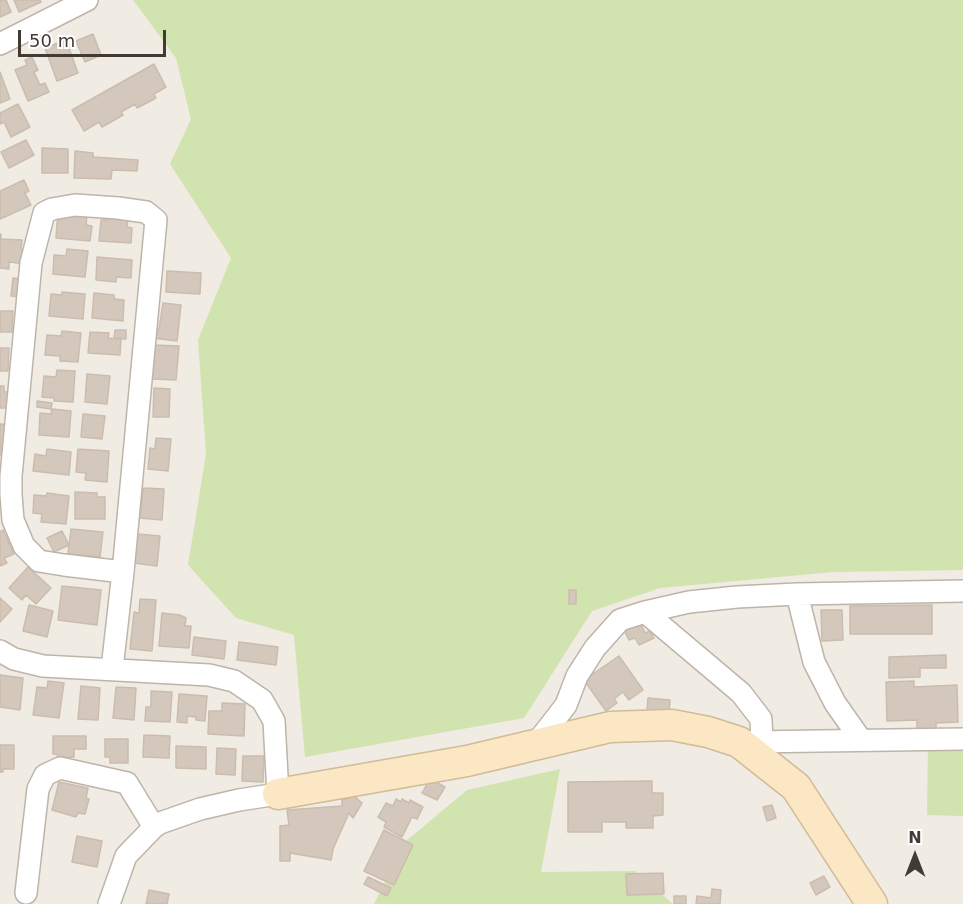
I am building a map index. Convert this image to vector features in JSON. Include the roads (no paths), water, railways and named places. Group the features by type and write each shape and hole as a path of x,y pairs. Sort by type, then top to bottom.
{"street":[{"path":"0,44 87,0"},
{"path":"112,669 123,572 156,219 146,212 75,205 52,209 44,213 31,263 5,475 13,520 24,546 39,561 123,572"},
{"path":"535,745 566,705 577,676 594,648 620,620 689,602 737,597 963,591"},
{"path":"797,594 814,662 835,703 861,740"},
{"path":"645,612 741,693 761,720 751,741"},
{"path":"0,651 14,659 43,666 209,675 234,681 262,700 274,721 278,794"},
{"path":"109,904 126,856 160,823 200,809 239,800 467,761 610,727 672,725 751,741 963,739"},
{"path":"751,741 796,787 872,904"},
{"path":"26,893 38,789 45,776 60,768 127,783 154,827"}]}
